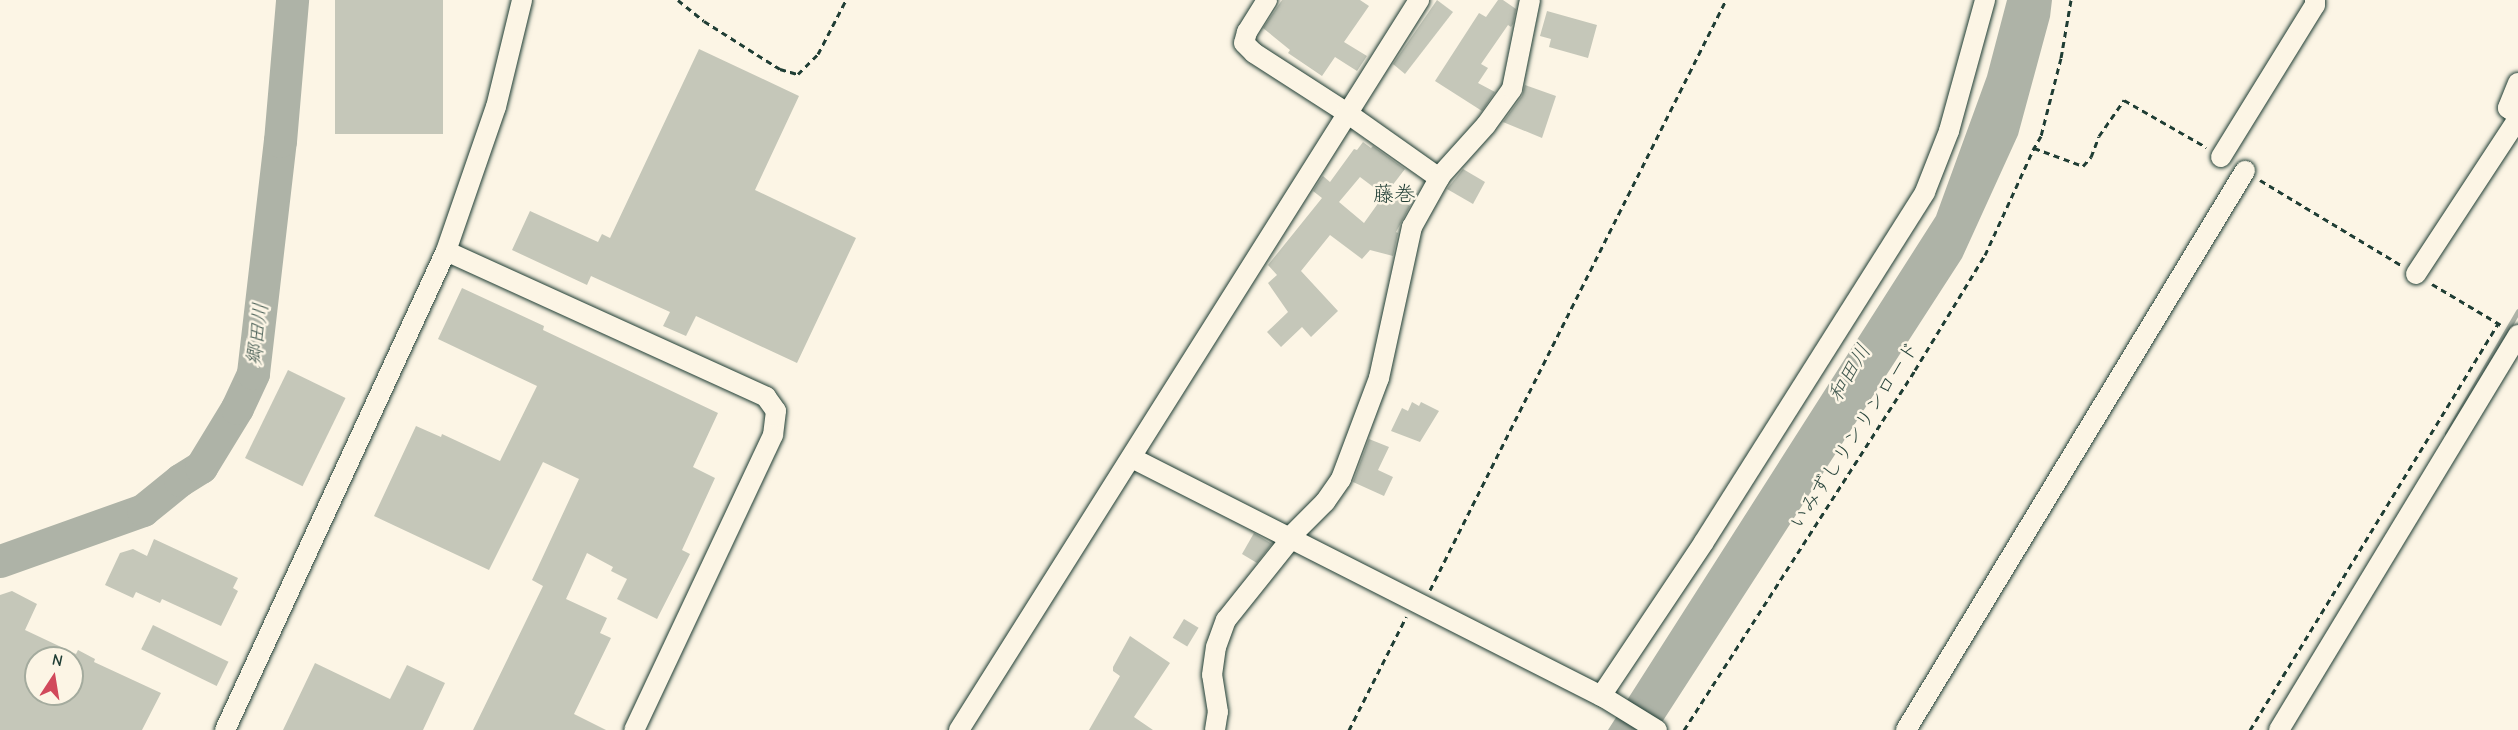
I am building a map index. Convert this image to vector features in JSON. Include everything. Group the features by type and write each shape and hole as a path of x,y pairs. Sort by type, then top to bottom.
{"street":[{"path":"225,730 446,251 496,107 522,0"},
{"path":"1267,0 1247,32 1244,43 1254,53 1347,113 1439,178"},
{"path":"959,730 1419,0"},
{"path":"1215,730 1218,712 1212,675 1216,647 1226,620 1290,539 1325,502 1341,479 1379,378 1412,227 1439,178 1486,125 1512,89 1530,0"},
{"path":"1603,697 1704,542 1925,192 1948,131 1985,0"},
{"path":"2221,157 2315,5 2315,0"},
{"path":"2416,274 2518,117 2508,108 2518,83"},
{"path":"1906,730 2245,171"},
{"path":"446,251 766,397 776,411 773,435 634,730"},
{"path":"2279,730 2518,335"},
{"path":"1132,458 1603,697 1657,730"}],"path":[{"path":"678,0 704,21 780,69 798,74 818,54 846,0"},
{"path":"1348,730 1418,603 1726,0"},
{"name":"いみずしリンリンロード","path":"1684,730 1785,568 1915,370 1985,255 2034,148"},
{"path":"2250,730 2498,324"}],"water":[{"name":"和田川","path":"2007,0 2052,0 2050,17 2018,135 1962,258 1657,730 1608,730 1936,216 1987,76"}],"building":[{"path":"335,0 443,0 443,134 335,134"},
{"path":"1282,0 1360,0 1369,6 1344,42 1367,56 1357,71 1335,57 1322,76 1288,53 1290,50 1263,28"},
{"path":"1437,0 1453,12 1405,74 1393,64"},
{"path":"1498,0 1503,0 1516,9 1513,24 1511,27 1508,25 1481,64 1488,68 1478,83 1495,92 1482,111 1435,81 1479,13 1486,17"},
{"path":"1547,11 1597,25 1588,58 1549,47 1551,39 1540,36"},
{"path":"699,49 799,96 755,190 856,238 797,363 696,316 686,336 663,326 670,312 591,276 587,285 512,250 530,211 598,242 602,234 610,238"},
{"path":"1525,85 1556,96 1542,138 1503,122 1522,96"},
{"path":"1363,142 1371,148 1373,146 1405,169 1388,191 1410,206 1396,232 1398,233 1393,256 1370,250 1362,259 1330,235 1301,271 1338,311 1311,337 1302,327 1281,347 1267,332 1288,312 1268,283 1277,275 1268,265 1322,198 1313,191 1323,176 1330,182 1354,149 1357,150","holes":["1360,177 1384,195 1364,223 1339,202"]},
{"path":"1463,169 1485,182 1473,204 1447,189"},
{"path":"462,288 544,326 543,330 718,413 693,467 715,478 682,550 690,554 657,619 617,599 627,579 611,571 613,567 587,553 566,599 607,618 600,633 611,638 574,714 606,730 473,730 543,586 532,580 579,479 543,462 489,570 374,516 416,426 441,437 442,434 500,461 537,386 438,339"},
{"path":"288,370 346,398 303,486 245,458"},
{"path":"1412,402 1419,406 1421,402 1439,411 1420,442 1391,431 1402,408 1408,411"},
{"path":"1369,439 1389,447 1378,470 1393,477 1384,496 1353,482"},
{"path":"1254,533 1272,544 1257,563 1242,554"},
{"path":"154,539 238,578 233,588 238,591 221,626 162,599 160,603 136,592 133,598 105,585 120,553 133,549 147,556"},
{"path":"12,591 37,604 25,630 59,646 24,646 24,706 84,706 84,653 95,659 94,662 161,693 142,730 0,730 0,595"},
{"path":"1184,619 1199,628 1187,647 1173,638"},
{"path":"153,625 228,662 217,686 141,649"},
{"path":"1130,636 1170,663 1134,717 1153,730 1089,730 1120,676 1113,671 1113,667"},
{"path":"315,663 390,699 407,665 445,683 423,730 283,730"}],"waterway":[{"name":"郷田川","path":"0,561 143,510 180,480 201,467 237,408 253,373 280,141 292,0"},
{"path":"2447,433 2518,311"}],"district":[{"name":"藤巻","path":"1394,194"}]}
